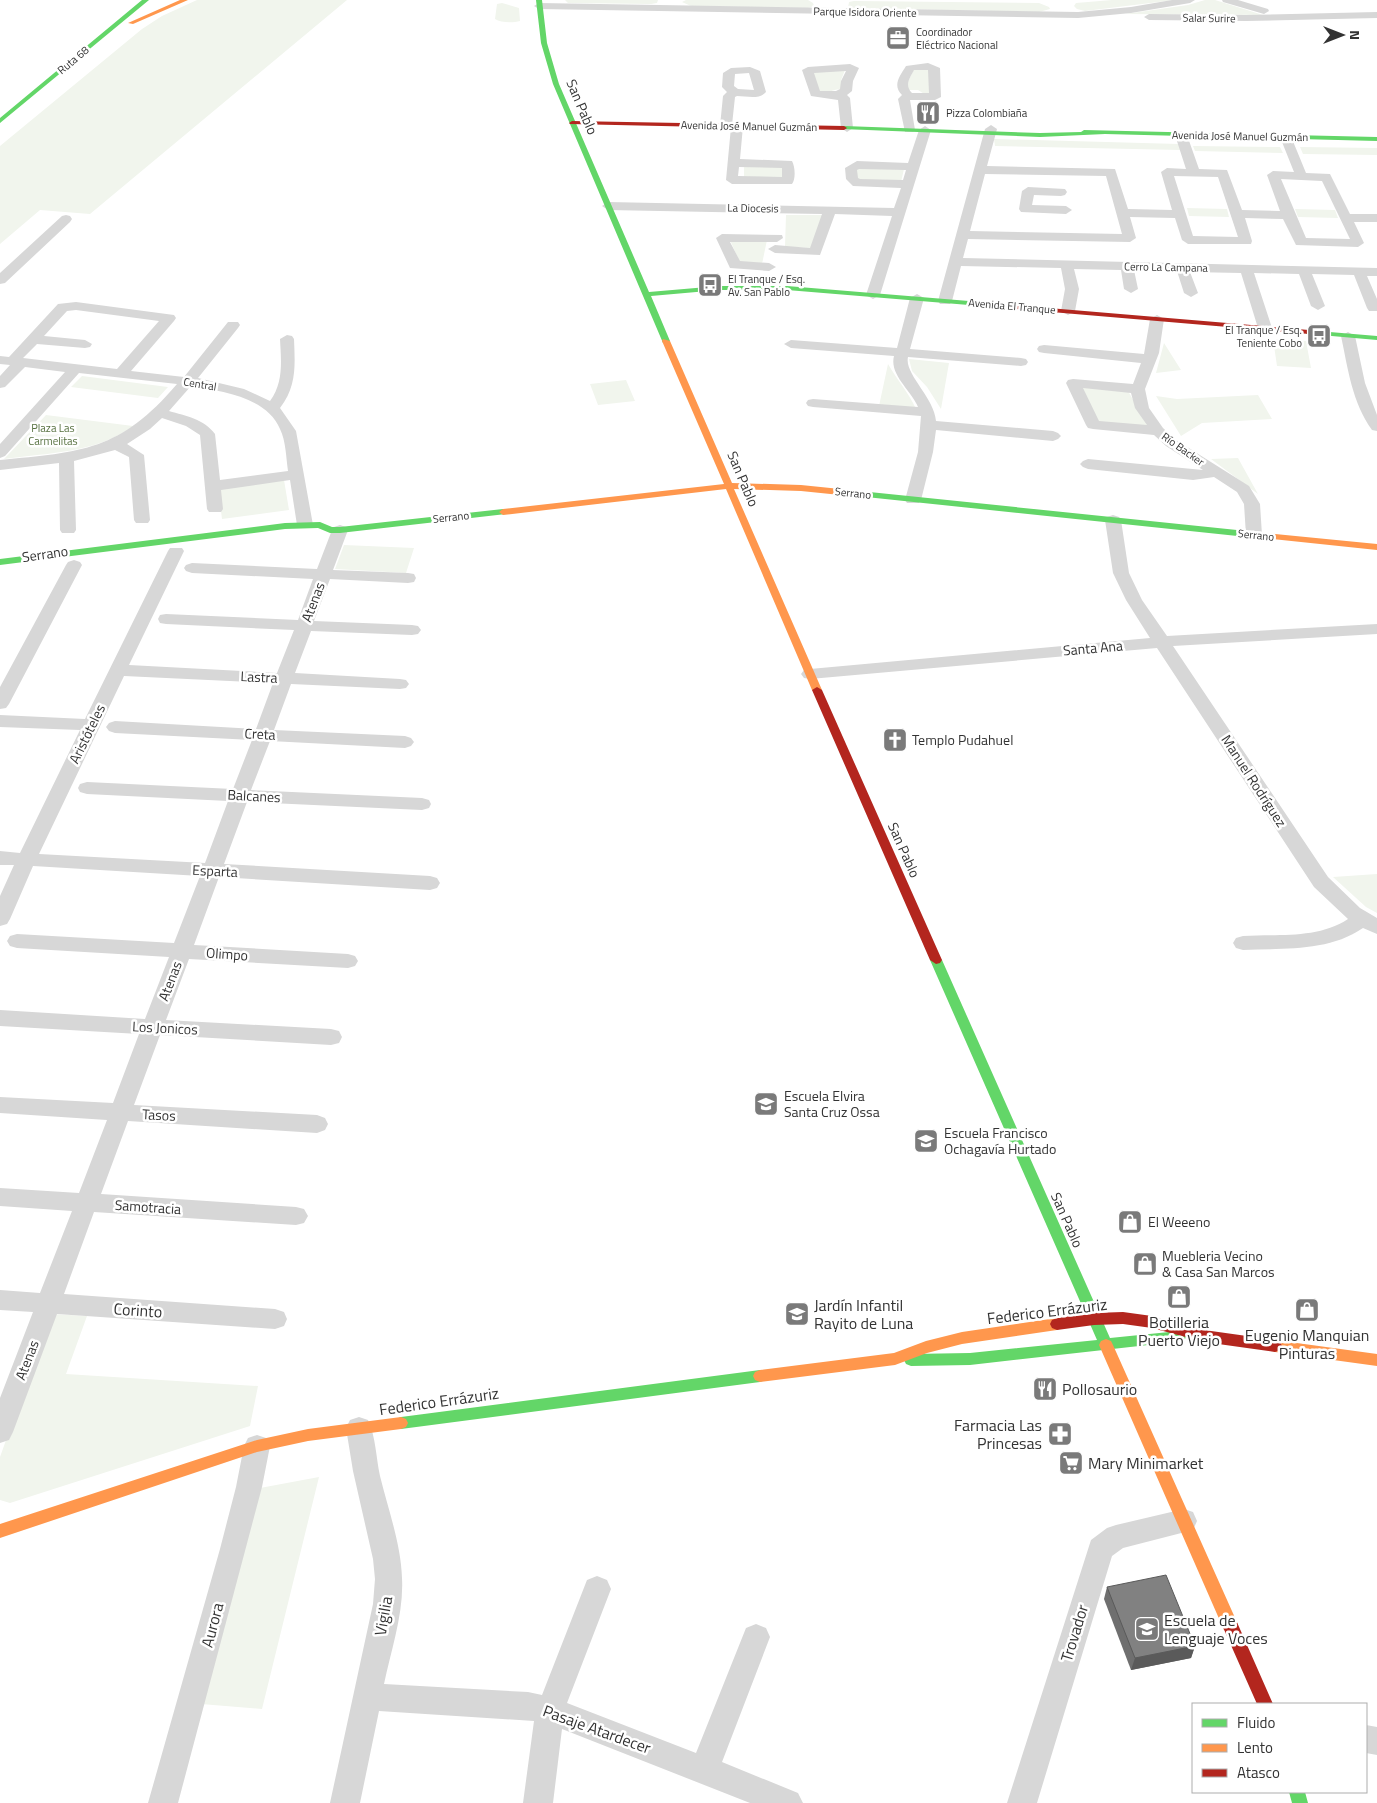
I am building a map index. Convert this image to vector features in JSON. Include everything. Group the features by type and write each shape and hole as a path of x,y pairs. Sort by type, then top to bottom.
{"main road":[{"name":"Ruta 68","path":"92,30 129,0"},
{"name":"Ruta 68","path":"0,121 146,0"},
{"path":"96,41 163,0"},
{"path":"96,41 147,15 185,0"},
{"name":"San Pablo","path":"539,3 540,28 546,54 572,123 810,674 1265,1703"},
{"name":"Avenida José Manuel Guzmán","path":"572,123 925,130 945,133 991,131 1058,135 1103,133 1377,139"},
{"name":"Avenida El Tranque","path":"647,294 719,288 766,287 917,298 1377,338"},
{"name":"Serrano","path":"0,562 305,525 320,525 330,533 730,486 802,488 1377,547"},
{"path":"129,558 195,549"},
{"name":"Serrano","path":"55,568 78,565"},
{"name":"Federico Errázuriz","path":"895,1359 926,1347 962,1338 1094,1319 1140,1320 1204,1336 1377,1360"},
{"name":"Federico Errázuriz","path":"0,1531 256,1446 308,1434 895,1359 952,1361 1162,1338 1204,1336"}],"street":[{"path":"824,12 826,0"},
{"path":"841,0 841,12"},
{"name":"Parque Isidora Oriente","path":"539,3 674,4 824,12 1053,10 1078,15 1131,10 1190,0"},
{"name":"Salar Surire","path":"1227,0 1263,11 1340,15"},
{"path":"1070,5 1070,8 1078,15"},
{"name":"Salar Surire","path":"1078,15 1252,18 1377,15"},
{"path":"730,208 734,163 729,96 734,92"},
{"path":"838,95 844,98 847,128"},
{"path":"909,96 904,99 909,130"},
{"path":"873,295 925,130"},
{"path":"945,301 991,131"},
{"path":"1182,135 1194,173"},
{"path":"1286,137 1301,175"},
{"path":"732,180 788,181 788,164 734,163"},
{"path":"909,184 858,183 852,180 851,168 857,165 914,167"},
{"path":"980,170 1110,172 1130,238 1100,252 1069,224 1025,210 1028,191 1061,192"},
{"path":"1057,172 1069,224"},
{"path":"1167,172 1194,173 1223,173 1246,241 1220,254 1188,240 1167,172"},
{"path":"1273,175 1301,175 1326,177 1358,243 1301,242 1288,215 1273,175"},
{"name":"La Diocesis","path":"608,206 730,208 776,229 830,210 898,212"},
{"path":"769,267 735,265 722,238 776,229 815,252 830,210"},
{"path":"1123,213 1180,214"},
{"path":"1237,214 1288,215"},
{"path":"1347,218 1377,218"},
{"path":"0,280 66,219"},
{"path":"962,235 1069,224"},
{"path":"766,287 776,229"},
{"path":"1330,243 1342,271"},
{"name":"Cerro La Campana","path":"955,262 1067,265 1100,252 1127,266 1182,268 1220,254 1246,269 1377,272"},
{"path":"1067,265 1072,289 1068,311"},
{"path":"1127,266 1131,290"},
{"path":"1182,268 1191,293"},
{"path":"1246,269 1265,328"},
{"path":"1304,270 1318,306"},
{"path":"1359,272 1374,308"},
{"path":"913,500 928,419 918,392 903,371 900,362 901,352 917,298"},
{"path":"0,384 11,361 60,310 69,306 169,318 120,374"},
{"path":"1157,319 1152,353 1138,389 1073,383 1093,425 1158,431"},
{"path":"0,465 66,457 100,450 116,444 137,432 159,413 233,325"},
{"path":"1348,336 1361,394 1369,415 1377,427"},
{"path":"272,408 283,394 287,385 287,338"},
{"path":"33,339 84,344"},
{"path":"791,344 1022,362"},
{"path":"1044,349 1149,359"},
{"name":"Central","path":"11,361 74,370 186,381 240,392 272,408 282,418 289,431 305,525"},
{"path":"0,453 74,370"},
{"name":"Río Backer","path":"1138,389 1142,408 1158,431 1182,450 1234,482 1249,496 1254,516 1254,535"},
{"path":"1361,394 1377,395"},
{"path":"812,403 1053,436"},
{"path":"159,413 191,422 207,434 215,510"},
{"path":"116,444 136,455 142,520"},
{"path":"66,457 68,530"},
{"path":"1088,464 1192,475 1208,475 1216,471"},
{"path":"213,486 296,476"},
{"name":"Manuel Rodríguez","path":"1112,520 1118,564 1123,581 1161,642 1322,882 1339,901 1369,923"},
{"name":"Atenas","path":"2,1422 324,574 330,533"},
{"name":"Aristóteles","path":"0,919 26,860 176,551"},
{"path":"0,704 78,565"},
{"path":"192,568 408,578"},
{"path":"166,620 412,630"},
{"name":"Santa Ana","path":"810,674 1161,642 1377,628"},
{"name":"Lastra","path":"118,670 400,684"},
{"path":"0,720 91,726"},
{"name":"Creta","path":"115,727 405,742"},
{"name":"Balcanes","path":"86,788 422,804"},
{"name":"Esparta","path":"0,858 430,883"},
{"name":"Manuel Rodríguez","path":"1243,943 1318,940 1369,923"},
{"name":"Olimpo","path":"17,941 348,961"},
{"name":"Los Jonicos","path":"0,1018 330,1037"},
{"name":"Tasos","path":"0,1106 317,1124"},
{"name":"Samotracia","path":"0,1197 296,1216"},
{"name":"Corinto","path":"0,1300 275,1319"},
{"name":"Vigilia","path":"344,1803 387,1604 389,1579 387,1559 366,1471 359,1428"},
{"name":"Aurora","path":"163,1803 233,1549 249,1486 256,1446"},
{"name":"Trovador","path":"1022,1803 1101,1549 1116,1537 1184,1521"},
{"path":"538,1803 550,1710 597,1589"},
{"path":"704,1770 756,1637"},
{"name":"Pasaje Atardecer","path":"367,1697 528,1706 550,1710 788,1803"}],"green space":[{"path":"197,0 347,0 90,214 40,210 0,244 0,146 142,29 162,16"},
{"path":"565,0 658,0 657,3 651,4 568,3"},
{"path":"686,0 808,0 814,6 808,8 691,6 682,2"},
{"path":"1112,0 1175,0 1085,11 1074,6 1076,3"},
{"path":"1205,0 1215,0 1263,15 1125,14 1188,5"},
{"path":"849,2 1039,3 1050,9 1039,12 848,8"},
{"path":"502,3 519,8 520,21 507,22 495,19 497,4"},
{"path":"914,69 929,70 929,95 918,90 908,90 907,84"},
{"path":"845,70 841,80 842,89 820,94 813,72"},
{"path":"994,139 1179,144 1181,150 995,146"},
{"path":"1193,146 1280,147 1283,153 1195,151"},
{"path":"1300,147 1377,148 1377,155 1303,154"},
{"path":"744,165 784,165 785,179 744,179"},
{"path":"857,168 904,169 901,182 861,181 857,178"},
{"path":"1187,208 1227,209 1229,217 1189,216"},
{"path":"1295,209 1335,210 1338,218 1298,217"},
{"path":"786,215 824,215 811,248 785,247"},
{"path":"730,240 767,240 762,264 740,263"},
{"path":"1273,339 1306,341 1311,368 1277,366"},
{"path":"1164,343 1181,370 1156,373"},
{"path":"909,359 949,363 941,409 927,387 912,371"},
{"path":"888,364 910,397 916,409 879,406"},
{"name":"Plaza Las Carmelitas","path":"82,376 168,387 158,398 71,387"},
{"path":"626,380 635,401 598,405 590,384"},
{"path":"1080,387 1128,391 1149,428 1099,423"},
{"path":"1258,395 1272,419 1202,423 1181,436 1156,396 1177,399"},
{"name":"Plaza Las Carmelitas","path":"46,415 133,426 104,442 88,447 4,459"},
{"path":"1238,458 1258,494 1211,459"},
{"path":"284,480 289,510 222,519 218,488"},
{"path":"344,545 414,548 406,573 335,569"},
{"path":"1377,874 1377,913 1366,907 1333,877"},
{"path":"51,1314 87,1316 66,1374 258,1386 250,1426 10,1503 0,1500 0,1457"},
{"path":"319,1477 262,1709 201,1704 260,1488"}],"building":[{"name":"Escuela de Lenguaje Voces","path":"1166,1575 1195,1646 1135,1658 1107,1587"}],"traffic: fast":[{"path":"0,121 146,0"},
{"path":"539,0 544,43 556,84 666,341"},
{"path":"844,128 1040,135 1103,133"},
{"path":"1084,132 1377,139"},
{"path":"647,294 719,288 787,288 981,304"},
{"path":"1309,332 1377,338"},
{"path":"850,493 1266,536"},
{"path":"0,562 285,526 320,525 330,530 340,530 503,512"},
{"path":"936,960 1106,1345"},
{"path":"911,1360 970,1359 1179,1337"},
{"path":"401,1423 760,1376"},
{"path":"1297,1793 1300,1803"}],"traffic: slow":[{"path":"131,23 185,0"},
{"path":"666,341 817,690"},
{"path":"503,512 730,486 801,488 850,493"},
{"path":"1266,536 1377,547"},
{"path":"760,1376 895,1359 926,1347 962,1338 1057,1324"},
{"path":"1106,1345 1230,1625"},
{"path":"1275,1346 1377,1360"},
{"path":"0,1531 257,1446 308,1435 401,1423"}],"traffic: jam":[{"path":"572,123 844,128"},
{"path":"981,304 1309,332"},
{"path":"817,690 936,960"},
{"path":"1057,1324 1094,1319 1123,1318 1152,1322 1204,1336 1275,1346"},
{"path":"1230,1625 1265,1703"}],"place":[{"name":"Coordinador Eléctrico Nacional","path":"898,38"},
{"name":"Pizza Colombiaña","path":"928,113"},
{"name":"El Tranque / Esq. Av. San Pablo","path":"710,285"},
{"name":"El Tranque / Esq. Teniente Cobo","path":"1319,336"},
{"name":"Templo Pudahuel","path":"895,740"},
{"name":"Escuela Elvira Santa Cruz Ossa","path":"766,1104"},
{"name":"Escuela Francisco Ochagavía Hurtado","path":"926,1141"},
{"name":"El Weeeno","path":"1130,1222"},
{"name":"Muebleria Vecino & Casa San Marcos","path":"1145,1264"},
{"name":"Botilleria Puerto Viejo","path":"1179,1297"},
{"name":"Eugenio Manquian Pinturas","path":"1307,1310"},
{"name":"Jardín Infantil Rayito de Luna","path":"797,1314"},
{"name":"Pollosaurio","path":"1045,1389"},
{"name":"Farmacia Las Princesas","path":"1060,1434"},
{"name":"Mary Minimarket","path":"1071,1463"},
{"name":"Escuela de Lenguaje Voces","path":"1147,1629"}]}
